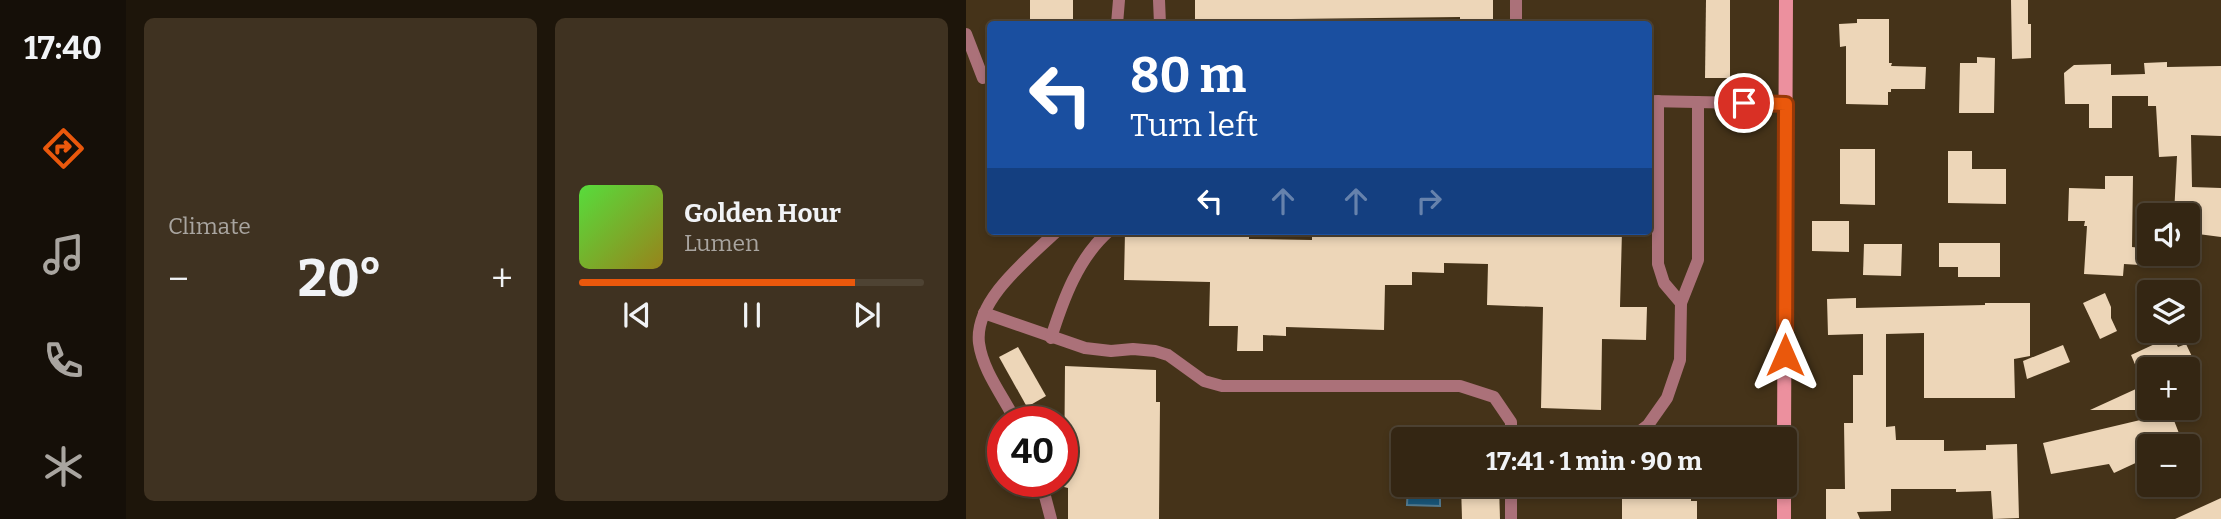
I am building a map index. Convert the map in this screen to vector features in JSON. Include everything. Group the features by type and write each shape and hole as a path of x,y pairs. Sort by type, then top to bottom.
{"street":[{"path":"1784,427 1786,0"},
{"path":"1784,497 1784,519"}],"lane":[{"path":"1117,21 1119,0"},
{"path":"1159,0 1160,21"},
{"path":"1516,0 1516,21"},
{"path":"966,34 984,78"},
{"path":"1681,303 1664,283 1658,264 1653,101 1786,104"},
{"path":"1645,427 1667,398 1680,360 1681,303 1698,260 1698,102"},
{"path":"1007,406 992,380 981,352 980,326 984,313 1004,284 1053,235"},
{"path":"1051,338 1070,284 1106,235"},
{"path":"984,313 1086,348 1155,351 1168,355 1205,381 1222,386 1460,386 1494,397 1511,422 1511,427"},
{"path":"1045,497 1051,519"},
{"path":"1511,497 1511,519"}],"water":[{"path":"1407,497 1440,497 1440,506 1407,505"}],"building":[{"path":"1030,0 1073,0 1073,21 1030,21"},
{"path":"1195,0 1493,0 1493,21 1460,21 1460,17 1195,20"},
{"path":"1706,0 1730,0 1730,78 1705,78"},
{"path":"2011,0 2028,0 2031,58 2012,59"},
{"path":"1857,19 1889,19 1889,63 1892,63 1891,66 1926,67 1925,89 1891,89 1891,92 1888,92 1888,105 1846,104 1846,46 1840,47 1839,24 1857,23"},
{"path":"1977,57 1995,58 1994,113 1959,113 1960,63 1977,63"},
{"path":"2167,62 2167,67 2221,66 2221,136 2191,135 2192,187 2221,188 2221,237 2200,234 2200,203 2175,203 2177,156 2159,157 2156,106 2148,106 2148,96 2112,96 2112,128 2089,128 2089,104 2065,104 2064,73 2074,65 2111,64 2111,75 2145,74 2144,63"},
{"path":"1840,149 1875,149 1875,205 1840,204"},
{"path":"1948,151 1972,151 1972,169 2006,169 2006,204 1948,203"},
{"path":"2105,176 2133,176 2132,247 2137,248 2137,265 2124,264 2123,276 2084,274 2087,226 2084,226 2085,221 2068,221 2069,188 2105,189"},
{"path":"1812,221 1849,221 1849,252 1812,251"},
{"path":"1125,235 1249,235 1249,239 1312,240 1312,235 1622,235 1620,307 1647,307 1646,340 1602,339 1601,410 1541,408 1543,307 1487,305 1488,264 1444,263 1444,273 1412,272 1412,285 1385,285 1384,330 1286,327 1286,336 1263,335 1263,351 1237,351 1238,326 1209,326 1210,282 1124,280"},
{"path":"1939,243 2000,243 2000,277 1958,277 1958,267 1939,267"},
{"path":"1864,244 1902,244 1901,276 1863,275"},
{"path":"2105,293 2117,331 2100,339 2083,303"},
{"path":"1856,298 1856,308 2030,303 2030,356 2014,359 2015,398 1924,398 1924,333 1886,334 1886,427 1895,426 1896,440 1944,440 1944,451 1986,450 1986,445 2017,444 2019,518 1993,519 1991,491 1891,489 1891,511 1857,512 1860,519 1826,519 1826,489 1845,489 1844,423 1853,423 1853,375 1863,375 1863,334 1828,335 1827,299"},
{"path":"2157,343 2176,343 2178,347 2186,344 2192,357 2137,357 2137,369 2131,355"},
{"path":"2063,345 2070,362 2027,379 2023,361"},
{"path":"1018,347 1046,396 1026,406 999,357"},
{"path":"1065,366 1156,370 1156,402 1160,402 1159,519 1068,519 1068,497 1078,497 1078,406 1065,406"},
{"path":"2137,388 2137,410 2090,410"},
{"path":"2140,420 2174,420 2179,434 2137,434 2137,462 2114,473 2109,464 2051,474 2043,443"},
{"path":"1461,497 1499,497 1500,519 1462,519"},
{"path":"1622,497 1691,497 1691,501 1697,501 1697,519 1622,519"},
{"path":"2221,498 2221,519 2175,519"}],"route":[{"path":"1744,103 1786,104 1785,355"}]}
